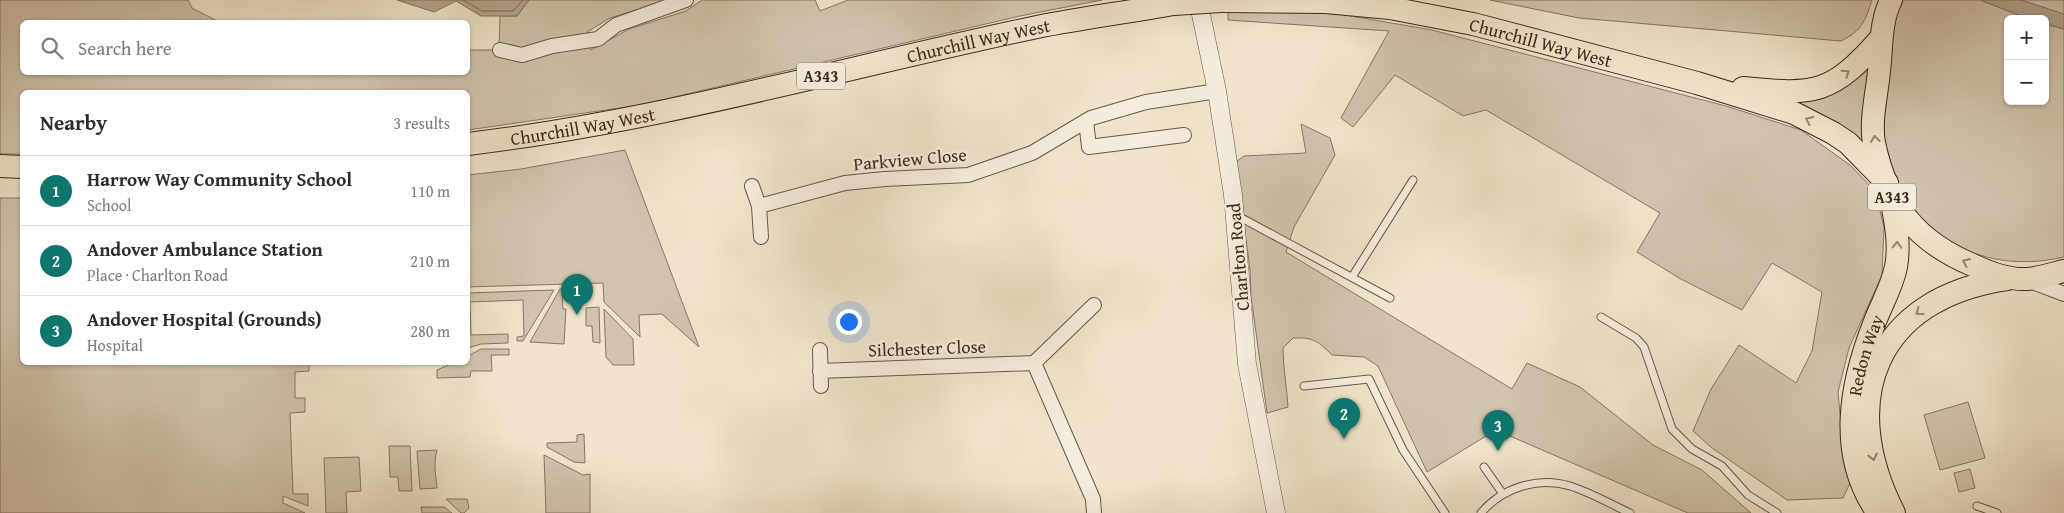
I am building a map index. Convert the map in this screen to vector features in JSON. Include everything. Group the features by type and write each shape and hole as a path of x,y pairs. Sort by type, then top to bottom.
{"main road":[{"name":"A343","path":"1891,0 1881,38 1874,141 1889,189 1905,218 1927,240 1968,263 2019,278 2064,271"},
{"name":"Churchill Way West","path":"470,144 516,138 623,119 1038,27 1174,4 1221,1 1326,2 1390,8 1474,24 1697,83 1794,113 1833,132 1848,143 1889,189"},
{"name":"Churchill Way West","path":"1697,83 1784,92 1812,90 1823,87 1848,72 1881,38"},
{"path":"0,166 20,167"},
{"name":"Redon Way","path":"1879,511 1856,466 1851,406 1860,364 1896,266 1897,232 1889,189"},
{"name":"Redon Way","path":"1879,511 1876,468 1868,423 1869,394 1884,351 1899,329 1941,297 1966,287 2019,278"}],"street":[{"path":"500,50 522,55 552,46 598,39 616,25 686,0"},
{"name":"Charlton Road","path":"1198,0 1217,91 1235,214 1247,364 1276,513"},
{"name":"Parkview Close","path":"759,206 845,183 885,178 968,175 1032,153 1086,121 1146,102 1217,91"},
{"path":"1086,121 1089,147 1184,136"},
{"path":"752,186 759,206 761,237"},
{"path":"2019,278 2064,294"},
{"path":"1094,305 1034,363 1093,499 1094,513"},
{"path":"820,350 821,386"},
{"name":"Silchester Close","path":"820,371 1034,363"}],"lane":[{"path":"1352,277 1413,180"},
{"path":"1235,214 1390,298"},
{"path":"1601,317 1636,338 1644,347 1672,429 1692,449 1722,466 1748,495 1777,513"},
{"path":"1304,386 1369,379 1403,450 1445,513"},
{"path":"1484,467 1502,494"},
{"path":"1482,513 1502,494 1526,485 1554,483 1569,486 1630,513"},
{"path":"1977,506 1997,513"}],"shaded area":[{"path":"0,0 188,0 192,8 215,20 20,20 20,75 470,75 470,50 499,50 500,16 517,16 529,0 668,0 610,18 587,32 591,50 629,29 686,11 702,0 815,0 820,11 848,0 1102,0 1020,16 640,105 470,130 470,90 20,90 20,154 0,154"},
{"path":"1490,0 1872,0 1862,25 1854,33 1841,41 1579,18"},
{"path":"1899,0 1980,0 2019,15 2004,15 2004,105 2049,105 2049,25 2064,29 2064,257 2028,262 1995,259 1964,249 1938,233 1916,211 1898,184 1887,153 1882,102 1890,43"},
{"path":"2021,0 2064,0 2064,14 2060,14"},
{"path":"1305,8 1432,30 1726,106 1801,130 1850,165 1875,191 1884,227 1882,275 1849,348 1838,392 1844,459 1853,477 1843,498 1787,500 1712,448 1693,431 1711,389 1739,345 1796,383 1812,351 1822,292 1772,263 1742,310 1679,278 1637,252 1660,213 1486,110 1463,116 1395,75 1353,127 1341,118 1389,31 1228,20 1228,10"},
{"path":"1869,63 1866,146 1843,127 1801,104 1801,101"},
{"path":"1301,124 1330,138 1335,155 1294,227 1286,252 1512,389 1527,363 1580,387 1653,445 1702,470 1751,513 1688,513 1496,430 1427,472 1378,366 1364,357 1332,355 1319,343 1306,338 1293,338 1283,348 1288,407 1267,413 1251,296 1250,270 1236,162 1244,156 1306,153"},
{"path":"625,150 699,347 662,314 639,315 640,337 604,302 603,283 470,287 470,175 521,169"},
{"path":"0,198 20,198 20,365 309,365 309,371 295,372 295,398 305,398 305,412 290,413 293,494 308,494 308,506 283,496 283,503 305,513 0,513"},
{"path":"560,289 562,289 563,309 566,309 564,344 530,342"},
{"path":"554,290 523,341 517,341 517,337 524,336 523,300 470,302 470,293"},
{"path":"470,302 471,335 508,334 508,343 481,344 470,347"},
{"path":"599,307 600,343 593,342 592,326 586,326 586,308"},
{"path":"604,309 633,339 634,365 613,365 606,357"},
{"path":"481,349 509,349 509,355 491,355 492,371 471,371 470,377 437,378 437,370 448,365 470,365 470,355"},
{"path":"1968,402 1985,458 1940,470 1924,415"},
{"path":"584,434 585,463 574,462 547,447 547,443 577,442 577,435"},
{"path":"389,446 410,446 412,491 399,491 398,477 390,477"},
{"path":"437,450 435,465 437,488 420,489 417,451"},
{"path":"544,455 583,475 590,474 590,513 546,513"},
{"path":"359,457 361,491 346,492 347,513 326,513 324,458"},
{"path":"1970,469 1975,488 1959,492 1954,473"},
{"path":"446,499 467,499 469,508 464,513 461,513"},
{"path":"421,507 444,507 452,513 422,513"}],"water":[{"path":"397,0 529,0 517,16 481,16 456,1 434,12"},
{"path":"1980,0 2021,0 2064,14 2064,29 2049,25 2049,15 2019,15"}],"place":[{"name":"Harrow Way Community School","path":"577,315"},
{"name":"Andover Ambulance Station","path":"1344,439"},
{"name":"Andover Hospital (Grounds)","path":"1498,451"}]}
